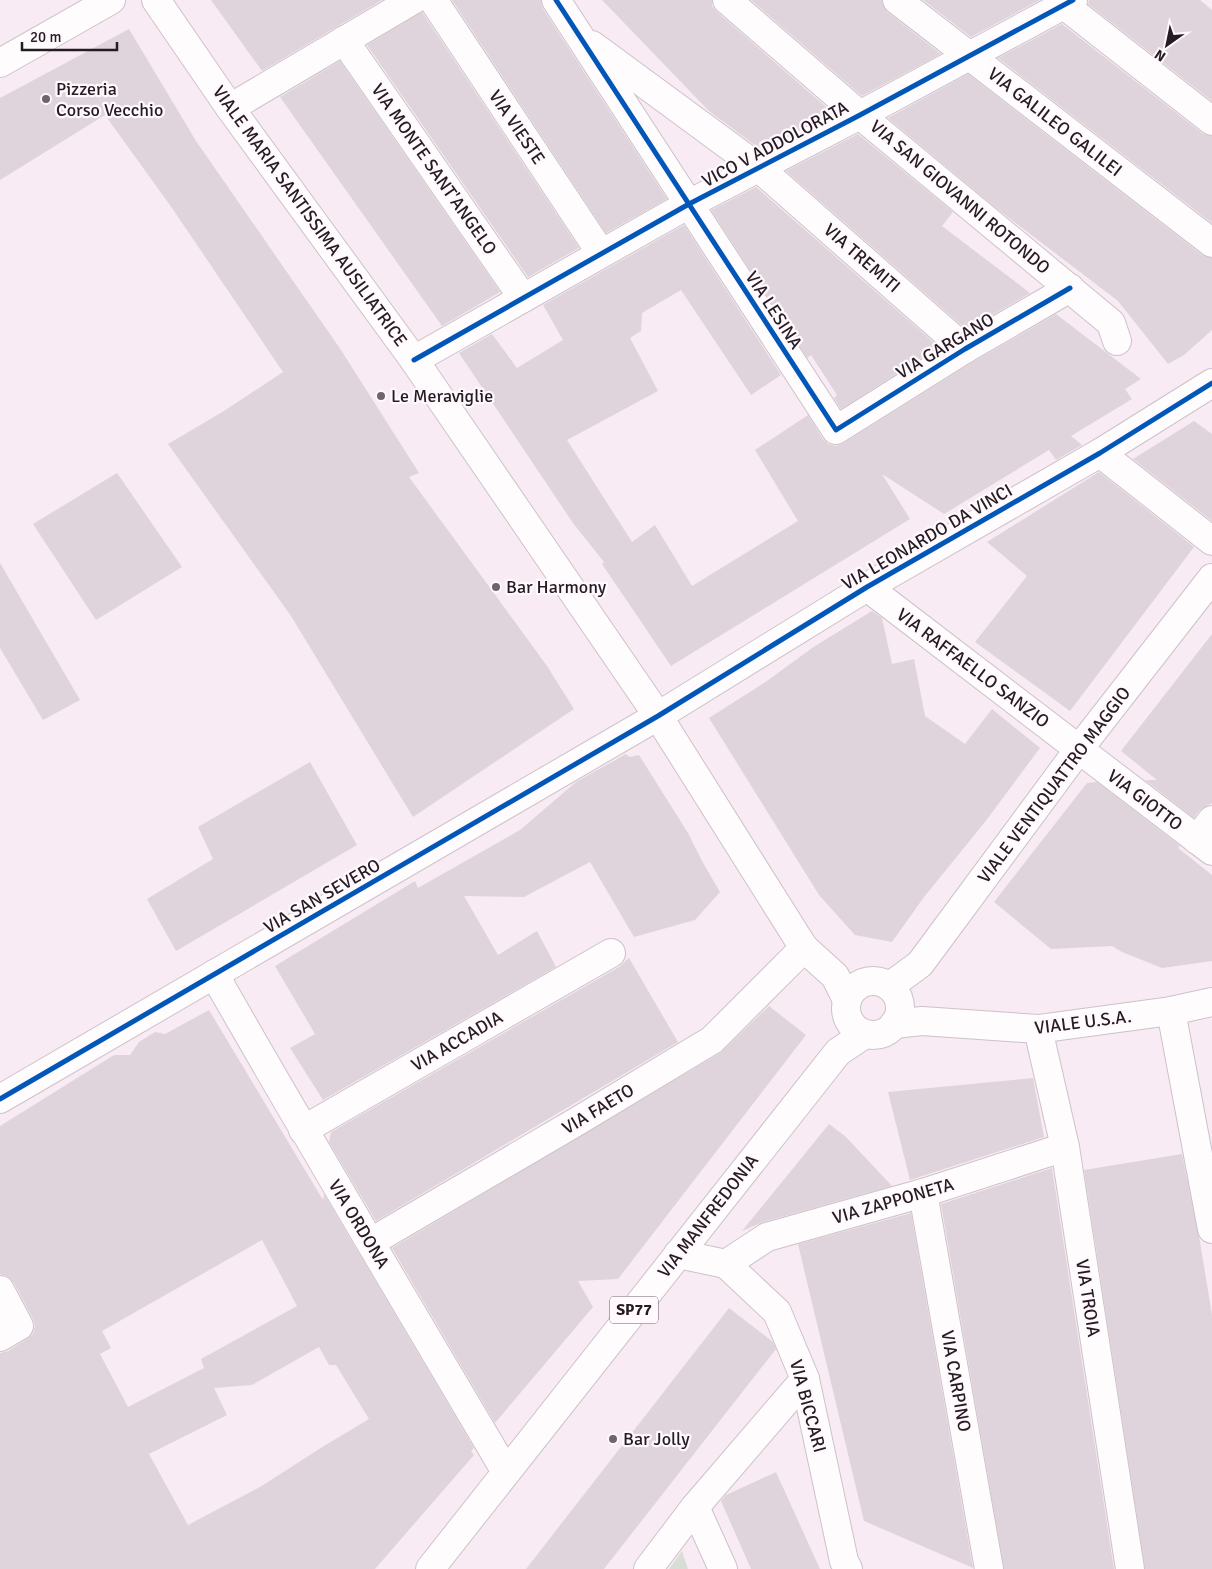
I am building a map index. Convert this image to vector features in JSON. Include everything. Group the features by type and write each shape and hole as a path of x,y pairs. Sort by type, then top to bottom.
{"street":[{"path":"0,63 110,0"},
{"name":"VIALE MARIA SANTISSIMA AUSILIATRICE","path":"156,0 230,108 414,360 658,716 804,948 851,1003"},
{"path":"230,108 413,0"},
{"name":"VIA VIESTE","path":"433,0 601,254"},
{"name":"VIA LESINA","path":"556,0 836,430"},
{"name":"VIA SAN GIOVANNI ROTONDO","path":"728,0 860,114 1111,323 1117,341"},
{"name":"VIA GALILEO GALILEI","path":"897,0 1212,243"},
{"path":"1068,2 1212,121"},
{"name":"VICO V ADDOLORATA","path":"414,360 688,204 759,168 1068,2"},
{"name":"VIA TREMITI","path":"579,35 759,168 965,349"},
{"name":"VIA MONTE SANT'ANGELO","path":"344,40 523,298"},
{"name":"VIA GARGANO","path":"836,430 965,349 1070,288"},
{"name":"VIA LEONARDO DA VINCI","path":"658,716 866,587 1100,453 1212,383"},
{"path":"1100,453 1212,541"},
{"name":"VIALE VENTIQUATTRO MAGGIO","path":"894,1005 920,964 1079,749 1212,578"},
{"name":"VIA RAFFAELLO SANZIO","path":"866,587 1079,749"},
{"name":"VIA SAN SEVERO","path":"0,1099 658,716"},
{"name":"VIA GIOTTO","path":"1079,749 1207,837"},
{"name":"VIA FAETO","path":"371,1242 712,1040 804,948"},
{"name":"VIA ACCADIA","path":"302,1130 611,953"},
{"name":"VIA ORDONA","path":"214,974 302,1130 371,1242 506,1472"},
{"path":"870,981 880,981 894,1005 886,1032 876,1034 851,1003 870,981"},
{"name":"VIALE U.S.A.","path":"894,1005 922,1021 1038,1029 1171,1011 1212,1002"},
{"name":"VIA MANFREDONIA","path":"430,1569 838,1052 851,1003"},
{"path":"1171,1011 1212,1229"},
{"name":"VIA TROIA","path":"1038,1029 1065,1148 1130,1569"},
{"name":"VIA ZAPPONETA","path":"726,1264 767,1237 923,1193 1065,1148"},
{"name":"VIA CARPINO","path":"923,1193 989,1569"},
{"path":"678,1254 726,1264"},
{"name":"VIA BICCARI","path":"726,1264 778,1312 805,1378 851,1566"},
{"path":"0,1290 10,1331"},
{"path":"648,1569 694,1507 805,1378"},
{"path":"694,1507 723,1569"}],"shaded area":[{"path":"682,1551 688,1569 669,1569"}],"building":[{"path":"211,0 382,0 262,71"},
{"path":"452,0 541,0 543,9 667,199 606,233"},
{"path":"602,0 712,0 712,6 717,12 832,112 760,149 709,111"},
{"path":"751,0 882,0 887,12 941,54 862,96"},
{"path":"923,0 1040,0 971,37"},
{"path":"1089,0 1200,0 1212,10 1212,101 1088,4"},
{"path":"422,12 579,248 528,277 367,45"},
{"path":"1062,24 1202,133 1212,136 1212,223 998,58"},
{"path":"129,29 196,141 341,350 419,473 409,477 547,666 574,709 413,817 291,616 168,444 224,411 283,372 172,208 105,115 0,180 0,98"},
{"path":"340,61 500,292 442,326 280,97"},
{"path":"968,74 1202,255 1212,258 1212,330 1184,355 1168,364 1118,301 996,208 888,118"},
{"path":"858,134 953,212 942,226 1030,293 967,330 786,171"},
{"path":"756,187 939,347 841,409 834,398 837,395 811,355 807,358 711,210"},
{"path":"684,225 781,375 751,395 681,290 642,313 641,331 630,338 658,391 567,440 632,542 655,525 692,586 798,521 755,450 808,415 828,444 836,446 844,443 973,362 1056,314 1141,379 1125,389 1132,399 1071,436 1082,445 1056,460 1049,450 944,514 882,474 910,519 671,666 602,564 604,562 573,523 459,353 492,334 517,368 563,340 543,305"},
{"path":"1194,421 1212,434 1212,521 1133,459"},
{"path":"1099,472 1194,547 1070,711 975,642 1027,576 987,542"},
{"path":"117,473 182,567 96,620 33,524"},
{"path":"0,563 80,700 43,720 0,648"},
{"path":"872,611 882,618 892,664 914,659 925,716 965,744 992,709 1040,748 985,822 924,897 892,942 855,935 819,895 709,718 764,683 815,646"},
{"path":"1212,634 1212,803 1200,810 1194,818 1145,780 1157,780 1121,751"},
{"path":"626,754 629,757 639,755 688,833 720,892 695,920 634,937 590,862 524,897 464,896 498,955 537,931 556,967 323,1100 290,1048 315,1034 275,966 415,881 418,888 520,830 576,782"},
{"path":"310,762 357,845 176,951 147,899 213,859 198,827"},
{"path":"1097,782 1180,846 1178,848 1212,875 1212,961 1162,968 1112,946 1051,949 994,902 1087,783"},
{"path":"629,958 678,1042 376,1221 329,1142 331,1132 619,967"},
{"path":"769,1006 806,1035 618,1279 578,1281 593,1307 495,1423 392,1248 720,1053"},
{"path":"209,1010 323,1200 324,1194 474,1448 471,1451 474,1455 375,1569 0,1569 0,1353 8,1351 27,1339 33,1334 35,1326 14,1283 8,1277 0,1274 0,1126 114,1055 130,1055 139,1042 155,1032 165,1034","holes":["262,1240 297,1306 201,1359 204,1368 128,1407 100,1354 111,1348 102,1331","319,1347 329,1365 336,1365 369,1419 260,1487 188,1525 149,1454 227,1415 214,1388 252,1385"]},
{"path":"1033,1078 1044,1137 910,1180 888,1092"},
{"path":"829,1124 845,1136 892,1186 763,1222 742,1231"},
{"path":"1182,1154 1199,1236 1212,1315 1212,1569 1145,1569 1084,1170"},
{"path":"1052,1168 1114,1569 1004,1569 941,1204"},
{"path":"911,1213 973,1568 864,1521 798,1244"},
{"path":"729,1308 773,1342 776,1349 604,1569 526,1569"},
{"path":"776,1472 820,1569 751,1569 721,1501 726,1495"}],"cycle path":[{"path":"556,0 836,430 965,349 1070,288"},
{"path":"414,360 689,204 860,115 1073,0"},
{"path":"0,1099 658,716 867,587 1100,453 1212,383"}],"place":[{"name":"Pizzeria Corso Vecchio","path":"46,99"},
{"name":"Le Meraviglie","path":"381,396"},
{"name":"Bar Harmony","path":"496,587"},
{"name":"Bar Jolly","path":"613,1439"}]}
